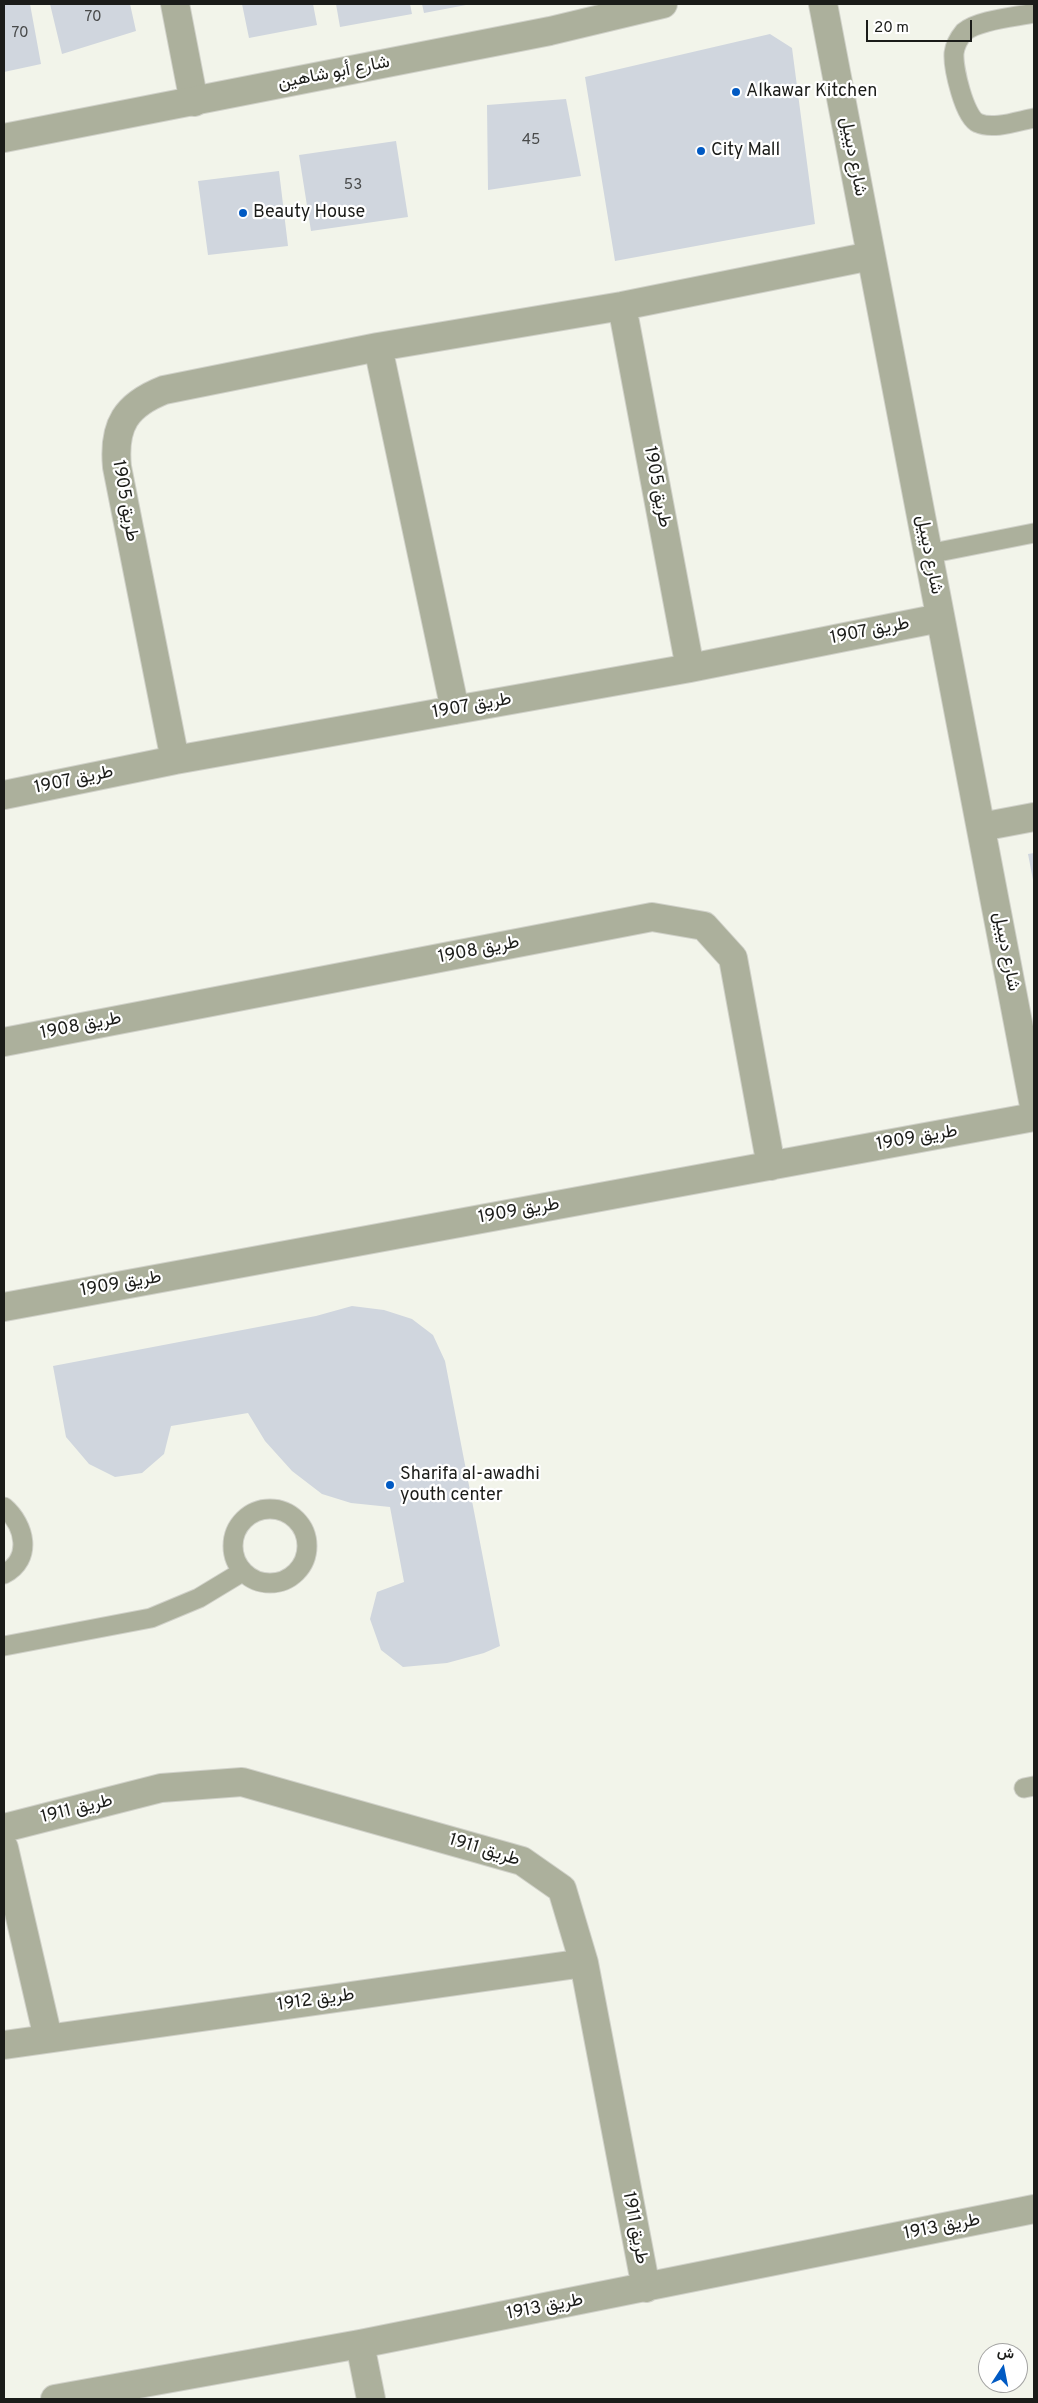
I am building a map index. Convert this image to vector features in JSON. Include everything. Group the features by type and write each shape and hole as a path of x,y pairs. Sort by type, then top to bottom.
{"street":[{"path":"175,4 194,102"},
{"name":"شارع أبو شاهين","path":"4,138 550,31 663,4"},
{"name":"شارع ديبيل","path":"823,4 1034,1106"},
{"name":"طريق 1905","path":"175,760 117,467 115,446 119,427 130,410 146,397 164,390 378,347 622,306 871,256"},
{"name":"طريق 1905","path":"622,306 690,668"},
{"path":"378,347 455,710"},
{"name":"طريق 1907","path":"4,795 175,760 690,668 940,618"},
{"path":"981,827 1034,817"},
{"name":"طريق 1908","path":"4,1042 652,917 704,926 733,958 770,1166"},
{"name":"طريق 1909","path":"4,1307 1034,1117"},
{"name":"طريق 1911","path":"4,1828 162,1788 242,1782 522,1861 562,1889 584,1963 646,2288"},
{"path":"4,1848 48,2038"},
{"name":"طريق 1912","path":"4,2045 584,1963"},
{"name":"طريق 1913","path":"55,2399 360,2344 1033,2210"},
{"path":"360,2344 371,2399"}],"lane":[{"path":"1034,14 974,26 957,42 954,53 955,65 968,115 975,122 985,126 1034,118"},
{"path":"928,554 1034,535"},
{"path":"4,1507 14,1516 22,1530 23,1545 19,1559 4,1574"},
{"path":"269,1508 290,1514 305,1530 308,1551 300,1571 282,1583 260,1583 242,1572 232,1553 235,1531 249,1515 269,1508"},
{"path":"4,1646 151,1618 199,1598 242,1572"}],"building":[{"path":"4,4 30,4 41,64 4,72"},
{"path":"50,4 130,4 136,31 62,54"},
{"path":"242,4 313,4 317,25 249,38"},
{"path":"336,4 410,4 412,14 340,27"},
{"path":"422,4 466,4 466,5 424,13"},
{"name":"City Mall","path":"770,34 792,48 815,224 615,261 585,77"},
{"path":"566,99 581,176 488,190 487,105"},
{"path":"396,141 408,217 311,231 299,155"},
{"name":"Beauty House","path":"279,171 288,246 208,255 198,181"},
{"path":"1034,853 1034,880 1033,880 1028,854"},
{"name":"Sharifa al-awadhi youth center","path":"352,1306 384,1310 412,1319 433,1335 445,1361 500,1646 484,1653 447,1663 403,1667 381,1650 370,1619 377,1592 404,1582 390,1507 351,1503 322,1494 292,1471 265,1441 248,1413 171,1426 164,1454 142,1473 115,1477 89,1464 66,1437 53,1366 316,1316"}],"place":[{"name":"Alkawar Kitchen","path":"736,92"},
{"name":"City Mall","path":"701,151"},
{"name":"Beauty House","path":"243,213"},
{"name":"Sharifa al-awadhi youth center","path":"390,1485"}]}
